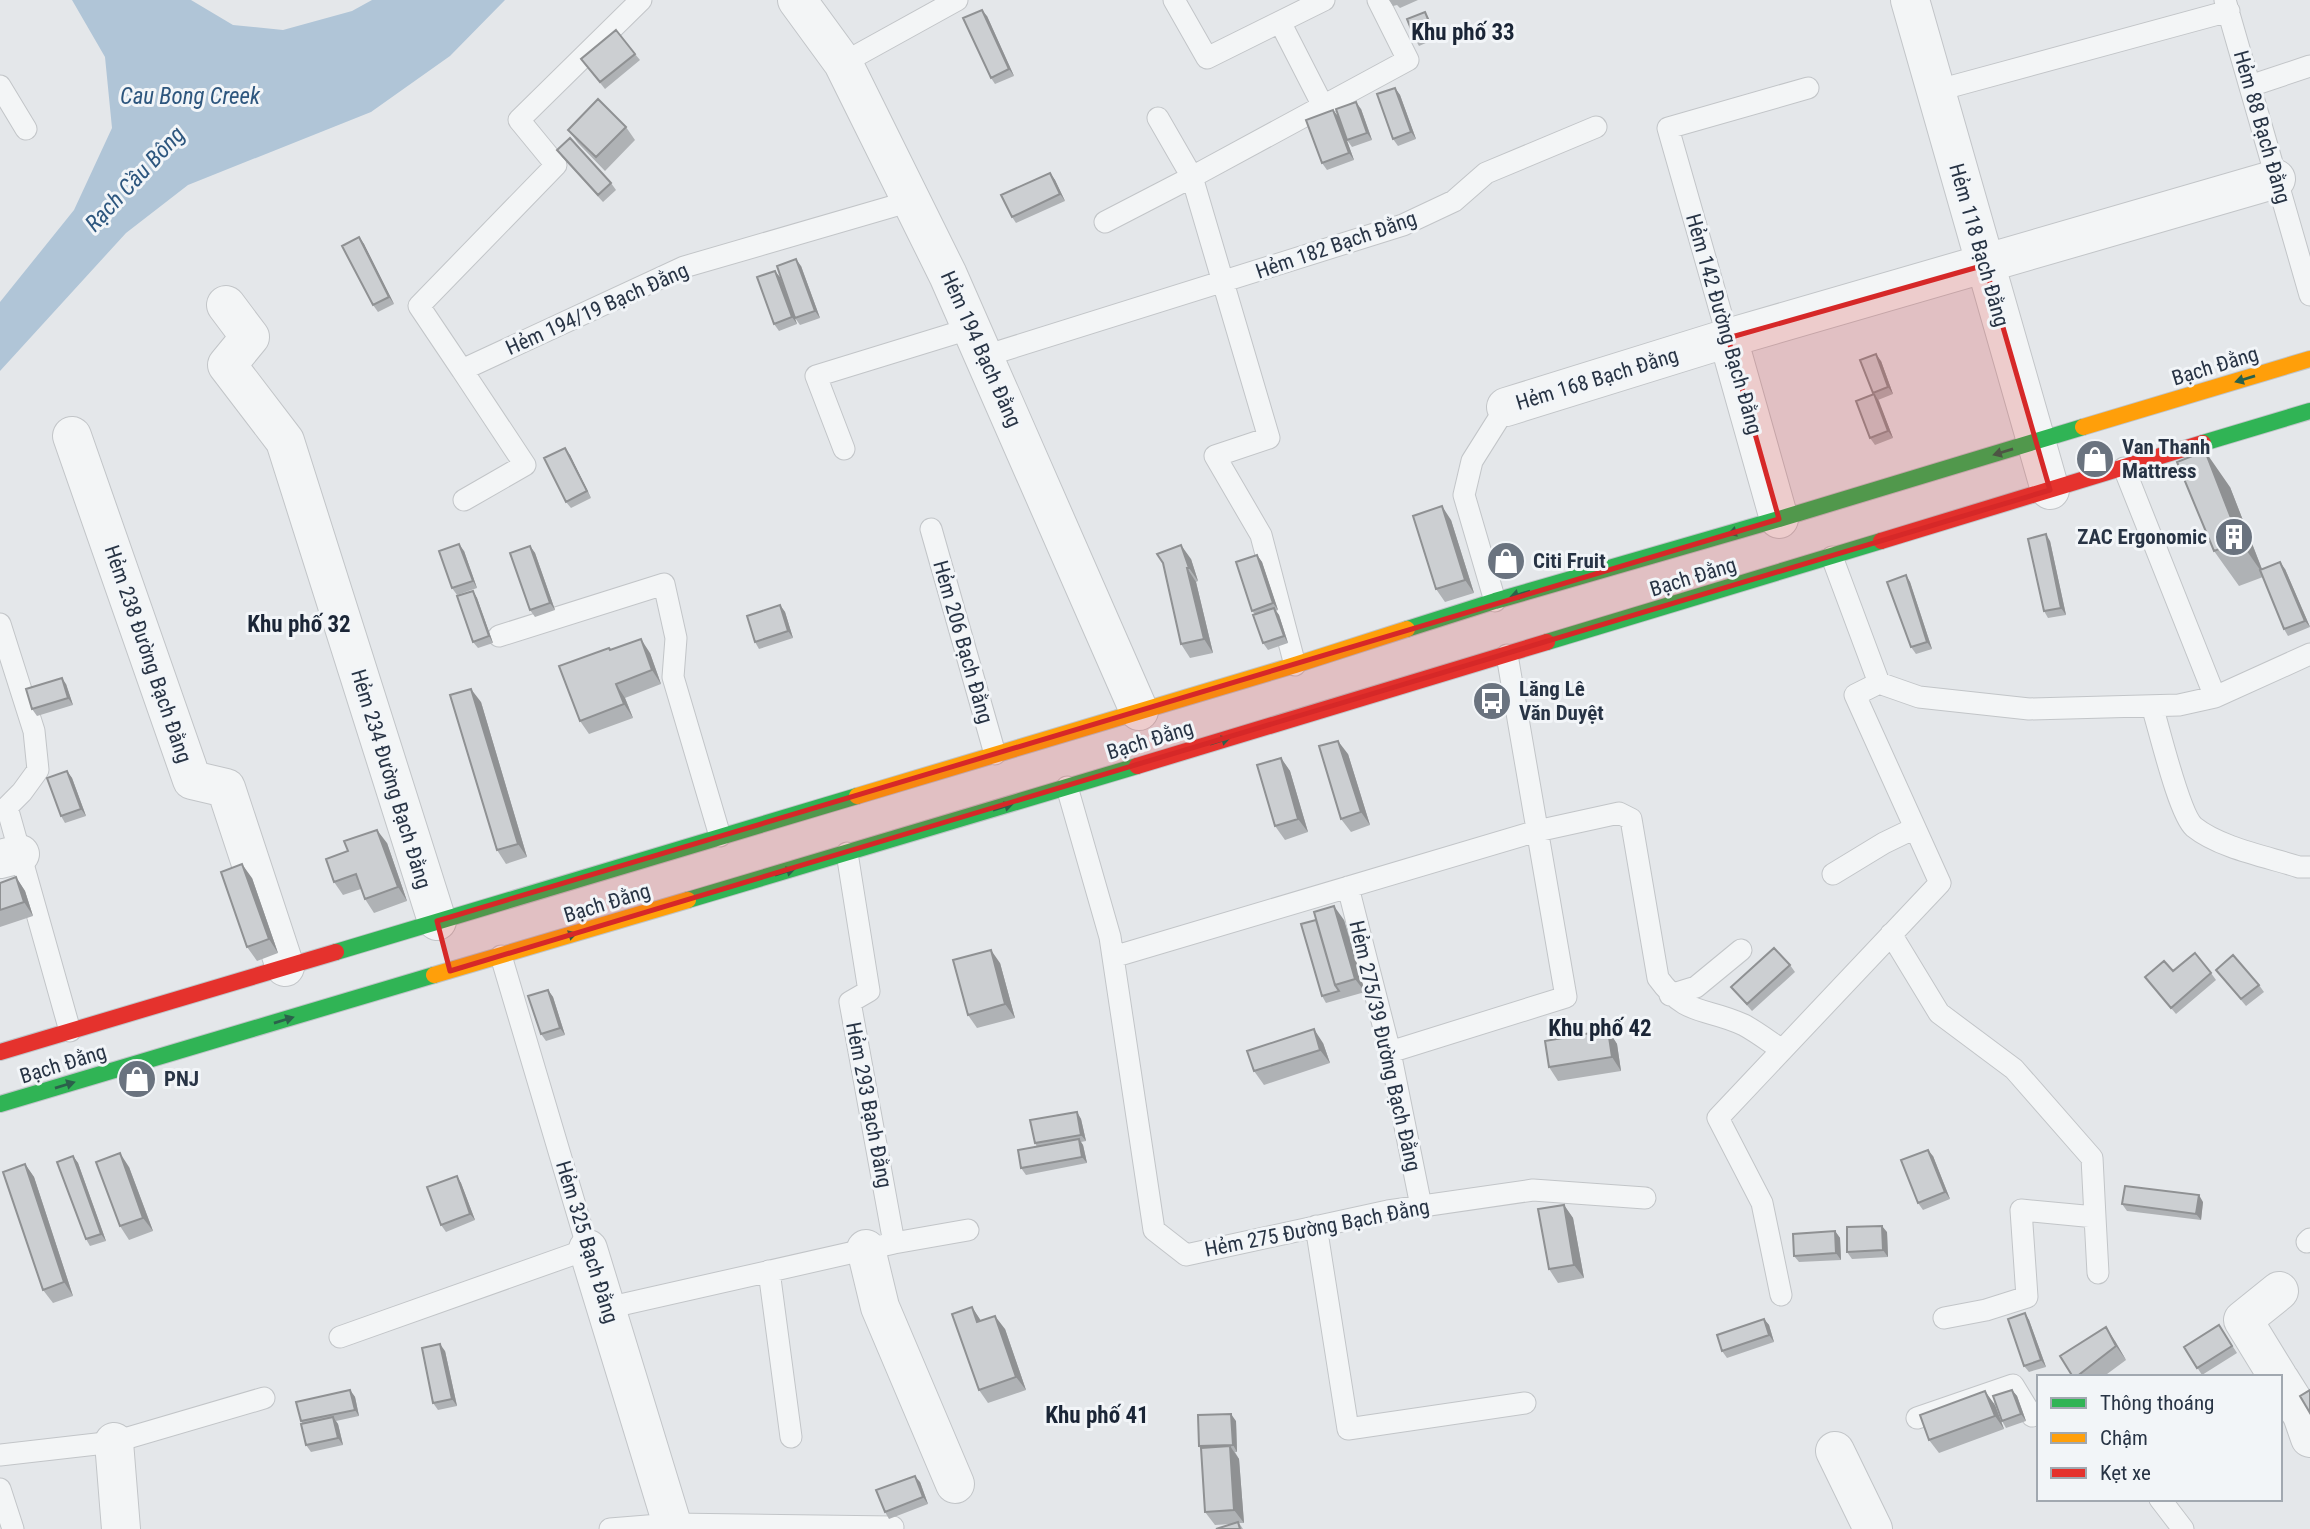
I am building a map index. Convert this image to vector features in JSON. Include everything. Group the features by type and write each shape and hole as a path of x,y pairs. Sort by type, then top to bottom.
{"main road":[{"name":"Bạch Đằng","path":"0,1052 285,967 438,928 720,836 996,754 1141,717 1295,664 1495,601 1779,519 2310,359"},
{"name":"Bạch Đằng","path":"0,1104 448,965 501,956 1067,788 1153,754 1507,655 2310,411"}],"street":[{"name":"Hẻm 194 Bạch Đằng","path":"797,0 844,62 979,342 1141,717"},
{"name":"Hẻm 118 Bạch Đằng","path":"1910,0 2034,442 2050,490"},
{"name":"Hẻm 168 Bạch Đằng","path":"1506,407 1728,338 2276,179"},
{"name":"Hẻm 234 Đường Bạch Đằng","path":"226,305 250,337 227,365 285,441 438,928"},
{"name":"Hẻm 142 Đường Bạch Đằng","path":"1728,338 1779,519"},
{"name":"Hẻm 238 Đường Bạch Đằng","path":"72,436 192,780 226,788 285,967"},
{"path":"880,1246 880,1307 955,1484"},
{"name":"Hẻm 325 Bạch Đằng","path":"589,1250 673,1527"},
{"path":"2277,1375 2243,1320 2280,1291"},
{"path":"2282,1383 2302,1415 2310,1438"},
{"path":"114,1442 121,1529"},
{"path":"1835,1451 1872,1529"}],"lane":[{"path":"464,500 525,465 419,306 556,165 519,120 641,0"},
{"path":"844,62 957,0"},
{"path":"1174,0 1207,58 1324,0"},
{"path":"1105,222 1408,60 1378,0"},
{"path":"1935,91 2227,6"},
{"name":"Hẻm 88 Bạch Đằng","path":"2227,6 2310,295"},
{"path":"1280,22 1323,106"},
{"path":"2249,86 2310,66"},
{"path":"0,86 26,129"},
{"name":"Hẻm 142 Đường Bạch Đằng","path":"1728,338 1668,128 1808,88"},
{"path":"1158,118 1192,177 1269,438 1215,456 1261,534 1295,664"},
{"name":"Hẻm 182 Bạch Đằng","path":"844,449 816,376 979,342 1222,282 1403,225 1454,201 1486,173 1595,127"},
{"name":"Hẻm 194/19 Bạch Đằng","path":"462,370 684,267 911,201"},
{"name":"Hẻm 168 Bạch Đằng","path":"1495,601 1464,495 1472,461 1506,407"},
{"path":"2124,468 2215,697"},
{"name":"Hẻm 206 Bạch Đằng","path":"931,529 996,754"},
{"path":"1832,556 1879,683"},
{"path":"499,635 664,584 676,638 673,677 720,836"},
{"path":"0,624 7,671 34,731 38,770 7,807 10,856 70,1031"},
{"path":"1781,1296 1762,1203 1718,1118 1940,883 1855,695 1879,683 1919,696 2029,709 2179,705 2215,697 2310,654"},
{"path":"1390,1052 1566,997 1507,655"},
{"path":"2152,706 2171,775 2192,826 2224,843 2299,867 2310,867"},
{"name":"Hẻm 275 Đường Bạch Đằng","path":"1067,788 1110,937 1154,1230 1186,1255 1421,1206 1533,1190 1645,1198"},
{"path":"1113,957 1537,831 1619,813 1631,819 1658,978 1670,995 1688,1007 1744,1025 1782,1050"},
{"path":"1833,874 1915,828"},
{"name":"Hẻm 293 Bạch Đằng","path":"847,853 869,990 850,1002 880,1246"},
{"name":"Hẻm 275/39 Đường Bạch Đằng","path":"1348,887 1390,1052 1421,1206"},
{"path":"1891,934 1939,1013 2014,1069 2092,1158 2098,1273"},
{"path":"1670,995 1696,987 1741,950"},
{"name":"Hẻm 325 Bạch Đằng","path":"501,956 589,1250"},
{"path":"1944,1318 1986,1310 2027,1297 2021,1210 2095,1217"},
{"path":"1316,1226 1348,1429 1525,1403"},
{"path":"607,1308 880,1246 968,1230"},
{"path":"340,1337 589,1250"},
{"path":"769,1271 791,1437"},
{"path":"1917,1418 2013,1385 2032,1416 2037,1414"},
{"path":"0,1455 114,1442 264,1398"},
{"path":"0,1489 13,1529"},
{"path":"2162,1501 2183,1529"},
{"path":"610,1529 892,1527"}],"highlighted area":[{"path":"1985,265 2050,490 450,971 437,921 1779,519 1728,338"}],"water":[{"name":"Cau Bong Creek","path":"72,0 191,0 233,25 283,30 352,11 372,0 505,0 450,56 371,112 188,185 126,233 0,371 0,302 74,210 112,128 105,57"}],"building":[{"path":"982,10 1009,69 991,78 963,18"},
{"path":"1425,12 1433,31 1415,39 1407,19"},
{"path":"616,30 635,54 600,82 581,59"},
{"path":"1395,88 1411,132 1393,139 1377,94"},
{"path":"598,99 626,127 596,157 568,130"},
{"path":"1356,102 1367,133 1347,140 1336,109"},
{"path":"1333,110 1349,153 1322,163 1306,120"},
{"path":"570,138 611,183 598,195 557,150"},
{"path":"1050,173 1060,194 1012,217 1001,195"},
{"path":"359,237 389,297 373,305 342,246"},
{"path":"796,259 815,311 795,318 777,266"},
{"path":"775,271 792,317 774,324 757,277"},
{"path":"1876,354 1888,387 1873,393 1860,360"},
{"path":"1874,394 1888,431 1870,438 1856,401"},
{"path":"565,448 587,491 566,502 544,458"},
{"path":"2205,451 2240,541 2214,551 2177,462"},
{"path":"1442,506 1465,580 1436,589 1413,516"},
{"path":"2046,534 2061,608 2044,611 2028,539"},
{"path":"459,544 473,581 452,588 439,551"},
{"path":"1181,545 1189,568 1204,639 1181,644 1163,563 1157,554"},
{"path":"530,546 550,603 530,610 510,553"},
{"path":"1257,555 1273,603 1252,611 1236,562"},
{"path":"2280,562 2305,621 2284,629 2260,570"},
{"path":"1906,575 1927,642 1911,647 1887,582"},
{"path":"473,591 489,636 473,642 457,596"},
{"path":"780,605 788,631 755,642 747,616"},
{"path":"1274,608 1284,636 1263,643 1253,615"},
{"path":"641,639 652,670 616,684 624,704 580,721 559,666"},
{"path":"62,678 68,698 32,709 26,689"},
{"path":"471,689 518,844 497,850 450,695"},
{"path":"1338,741 1361,812 1341,819 1319,746"},
{"path":"1281,758 1298,819 1275,826 1257,765"},
{"path":"67,771 81,809 61,816 47,778"},
{"path":"377,830 398,887 365,899 356,874 334,882 326,859 348,851 344,841"},
{"path":"242,864 269,939 247,947 221,872"},
{"path":"16,877 24,902 0,910 0,883"},
{"path":"1334,906 1355,979 1335,985 1314,912"},
{"path":"1316,920 1339,991 1322,996 1301,924"},
{"path":"1774,948 1790,965 1747,1004 1731,987"},
{"path":"991,950 1005,1004 968,1015 953,960"},
{"path":"2195,953 2211,973 2171,1008 2145,977 2164,961 2173,971"},
{"path":"2233,955 2259,985 2241,999 2216,970"},
{"path":"548,990 560,1028 541,1034 528,996"},
{"path":"1314,1029 1320,1050 1254,1071 1247,1051"},
{"path":"1608,1030 1612,1057 1549,1067 1545,1041"},
{"path":"1077,1112 1081,1135 1035,1143 1030,1120"},
{"path":"1079,1139 1082,1157 1021,1168 1018,1150"},
{"path":"1928,1150 1945,1192 1918,1203 1901,1160"},
{"path":"120,1153 143,1218 120,1226 96,1162"},
{"path":"73,1156 101,1234 86,1239 57,1162"},
{"path":"25,1164 64,1282 43,1290 3,1172"},
{"path":"457,1176 470,1214 441,1225 427,1187"},
{"path":"2125,1186 2199,1195 2196,1214 2122,1204"},
{"path":"1564,1205 1574,1265 1549,1269 1538,1209"},
{"path":"1882,1226 1883,1250 1847,1252 1847,1227"},
{"path":"1835,1231 1836,1253 1794,1256 1793,1234"},
{"path":"972,1307 977,1322 995,1316 1016,1377 979,1390 952,1314"},
{"path":"2025,1313 2041,1360 2024,1366 2008,1319"},
{"path":"1764,1319 1769,1335 1722,1351 1717,1335"},
{"path":"2219,1325 2232,1346 2197,1368 2184,1347"},
{"path":"2106,1327 2116,1346 2079,1375 2072,1375 2060,1356"},
{"path":"440,1344 452,1399 433,1403 422,1348"},
{"path":"350,1390 355,1410 301,1421 296,1402"},
{"path":"2012,1390 2021,1414 2002,1421 1993,1396"},
{"path":"2310,1390 2310,1413 2300,1396"},
{"path":"1985,1391 1995,1416 1929,1440 1920,1415"},
{"path":"1231,1414 1233,1445 1199,1446 1198,1415"},
{"path":"333,1417 338,1438 306,1445 301,1424"},
{"path":"1230,1446 1234,1510 1205,1512 1201,1448"},
{"path":"915,1476 923,1497 885,1512 876,1490"},
{"path":"1238,1522 1240,1529 1216,1529"}],"traffic: fast":[{"path":"2203,443 2310,411"},
{"path":"1407,629 2083,427"},
{"path":"1547,642 1881,541"},
{"path":"688,900 1137,766"},
{"path":"336,952 857,796"},
{"path":"0,1104 434,975"}],"traffic: slow":[{"path":"2083,427 2310,359"},
{"path":"857,796 1407,629"},
{"path":"434,975 688,900"}],"traffic: jam":[{"path":"1881,541 2203,443"},
{"path":"1137,766 1547,642"},
{"path":"0,1052 336,952"}],"place":[{"name":"Van Thanh Mattress","path":"2095,459"},
{"name":"ZAC Ergonomic","path":"2234,537"},
{"name":"Citi Fruit","path":"1506,561"},
{"name":"Lăng Lê Văn Duyệt","path":"1492,701"},
{"name":"PNJ","path":"137,1079"}],"district":[{"name":"Khu phố 33","path":"1463,32"},
{"name":"Khu phố 32","path":"299,624"},
{"name":"Khu phố 42","path":"1600,1028"},
{"name":"Khu phố 41","path":"1097,1415"}],"water label":[{"name":"Rạch Cầu Bông","path":"135,179"}]}
